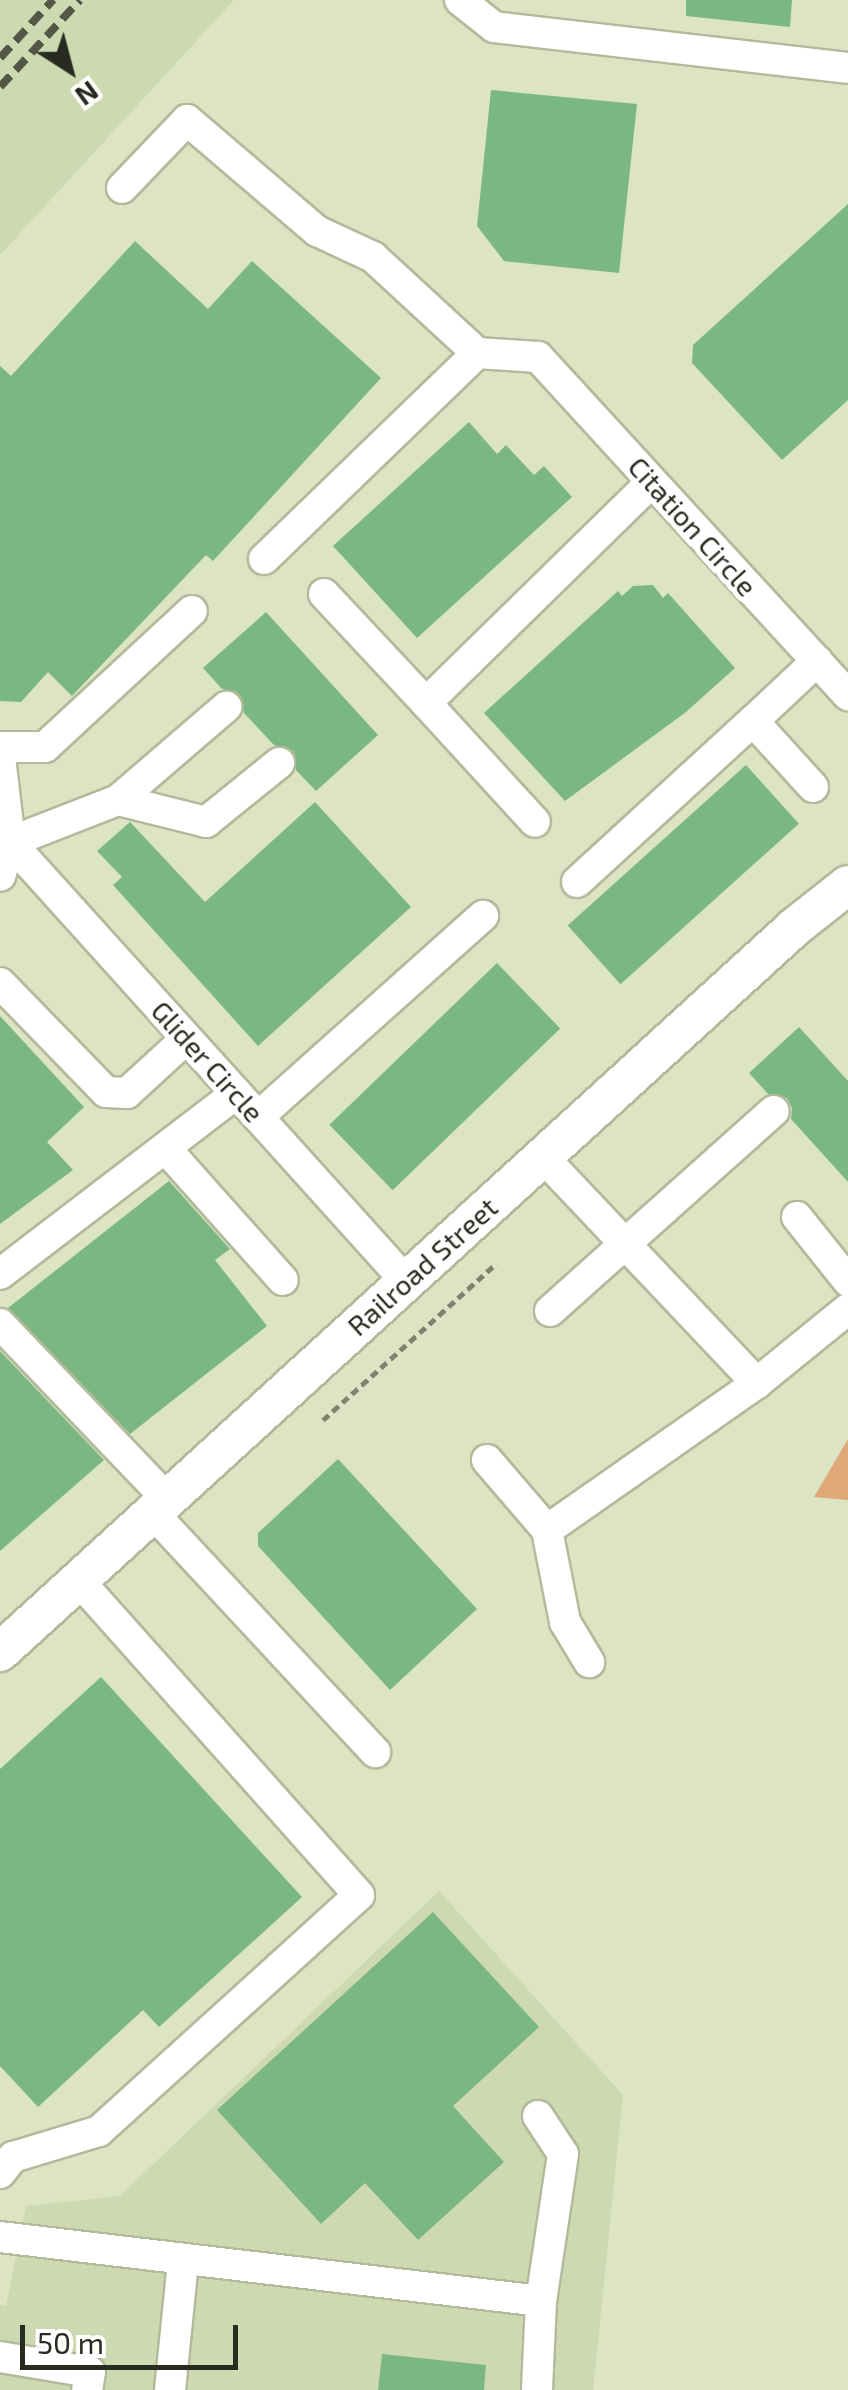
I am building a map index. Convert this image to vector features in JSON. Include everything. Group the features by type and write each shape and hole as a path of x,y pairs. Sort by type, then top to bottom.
{"main road":[{"name":"Railroad Street","path":"0,1652 405,1280 796,926 848,884"}],"street":[{"path":"460,0 494,27 848,68"},
{"path":"122,188 187,120 316,232 373,257 477,354 264,559"},
{"name":"Citation Circle","path":"477,354 538,358 848,696"},
{"path":"426,703 652,482"},
{"path":"324,594 535,822"},
{"path":"0,747 44,747 192,611"},
{"path":"577,882 817,661"},
{"path":"5,844 118,800 226,707"},
{"path":"753,721 813,787"},
{"path":"0,757 5,844 0,876"},
{"path":"118,800 206,822 279,763"},
{"name":"Glider Circle","path":"5,844 405,1280"},
{"path":"258,1117 482,916"},
{"path":"0,983 106,1092 127,1093 187,1038"},
{"path":"0,1274 237,1094"},
{"path":"550,1310 774,1111"},
{"path":"168,1150 283,1280"},
{"path":"542,1156 757,1382"},
{"path":"797,1216 848,1281"},
{"path":"547,1530 757,1382 848,1309"},
{"path":"0,1324 375,1752"},
{"path":"486,1460 547,1530 565,1622 589,1662"},
{"path":"4,2158 99,2131 359,1894 78,1580"},
{"path":"537,2390 541,2301 563,2154 538,2116"},
{"path":"0,2237 541,2301"},
{"path":"170,2390 183,2261"},
{"path":"16,2369 90,2372 88,2390"}],"path":[{"path":"323,1420 496,1264"}],"shaded area":[{"path":"0,0 234,0 0,255"},
{"path":"848,1439 848,1500 814,1497"},
{"path":"439,1891 623,2095 593,2390 0,2390 0,2305 6,2306 26,2206 120,2196"}],"building":[{"path":"686,0 792,0 790,27 686,16"},
{"path":"491,90 637,104 619,273 504,261 477,226"},
{"path":"848,204 848,400 782,460 692,363 693,345"},
{"path":"135,241 208,309 252,261 381,378 213,561 206,555 72,696 48,672 21,702 0,701 0,366 11,376"},
{"path":"469,422 497,454 506,445 534,475 544,466 572,497 417,638 333,546"},
{"path":"653,585 663,598 668,593 735,668 686,712 565,801 484,713 618,591 622,596 633,586"},
{"path":"266,612 378,735 316,791 296,770 293,751 274,745 244,713 239,694 222,689 203,668"},
{"path":"746,765 799,824 621,984 568,926"},
{"path":"315,802 411,907 258,1046 113,885 122,877 97,851 130,822 205,902"},
{"path":"497,963 560,1028 393,1190 329,1125"},
{"path":"0,1016 84,1107 47,1142 73,1170 0,1224"},
{"path":"799,1027 848,1081 848,1182 791,1119 792,1108 787,1098 768,1094 749,1073"},
{"path":"169,1181 230,1249 215,1260 267,1326 130,1434 8,1308"},
{"path":"0,1351 104,1460 0,1551"},
{"path":"338,1459 477,1609 390,1690 258,1546 258,1533"},
{"path":"101,1677 302,1897 159,2027 143,2010 38,2107 0,2066 0,1769"},
{"path":"433,1912 539,2027 453,2106 504,2162 418,2240 365,2183 321,2224 217,2110"},
{"path":"382,2354 486,2365 484,2390 378,2390"}],"railway":[{"path":"0,58 53,0"},
{"path":"0,87 80,0"}]}
